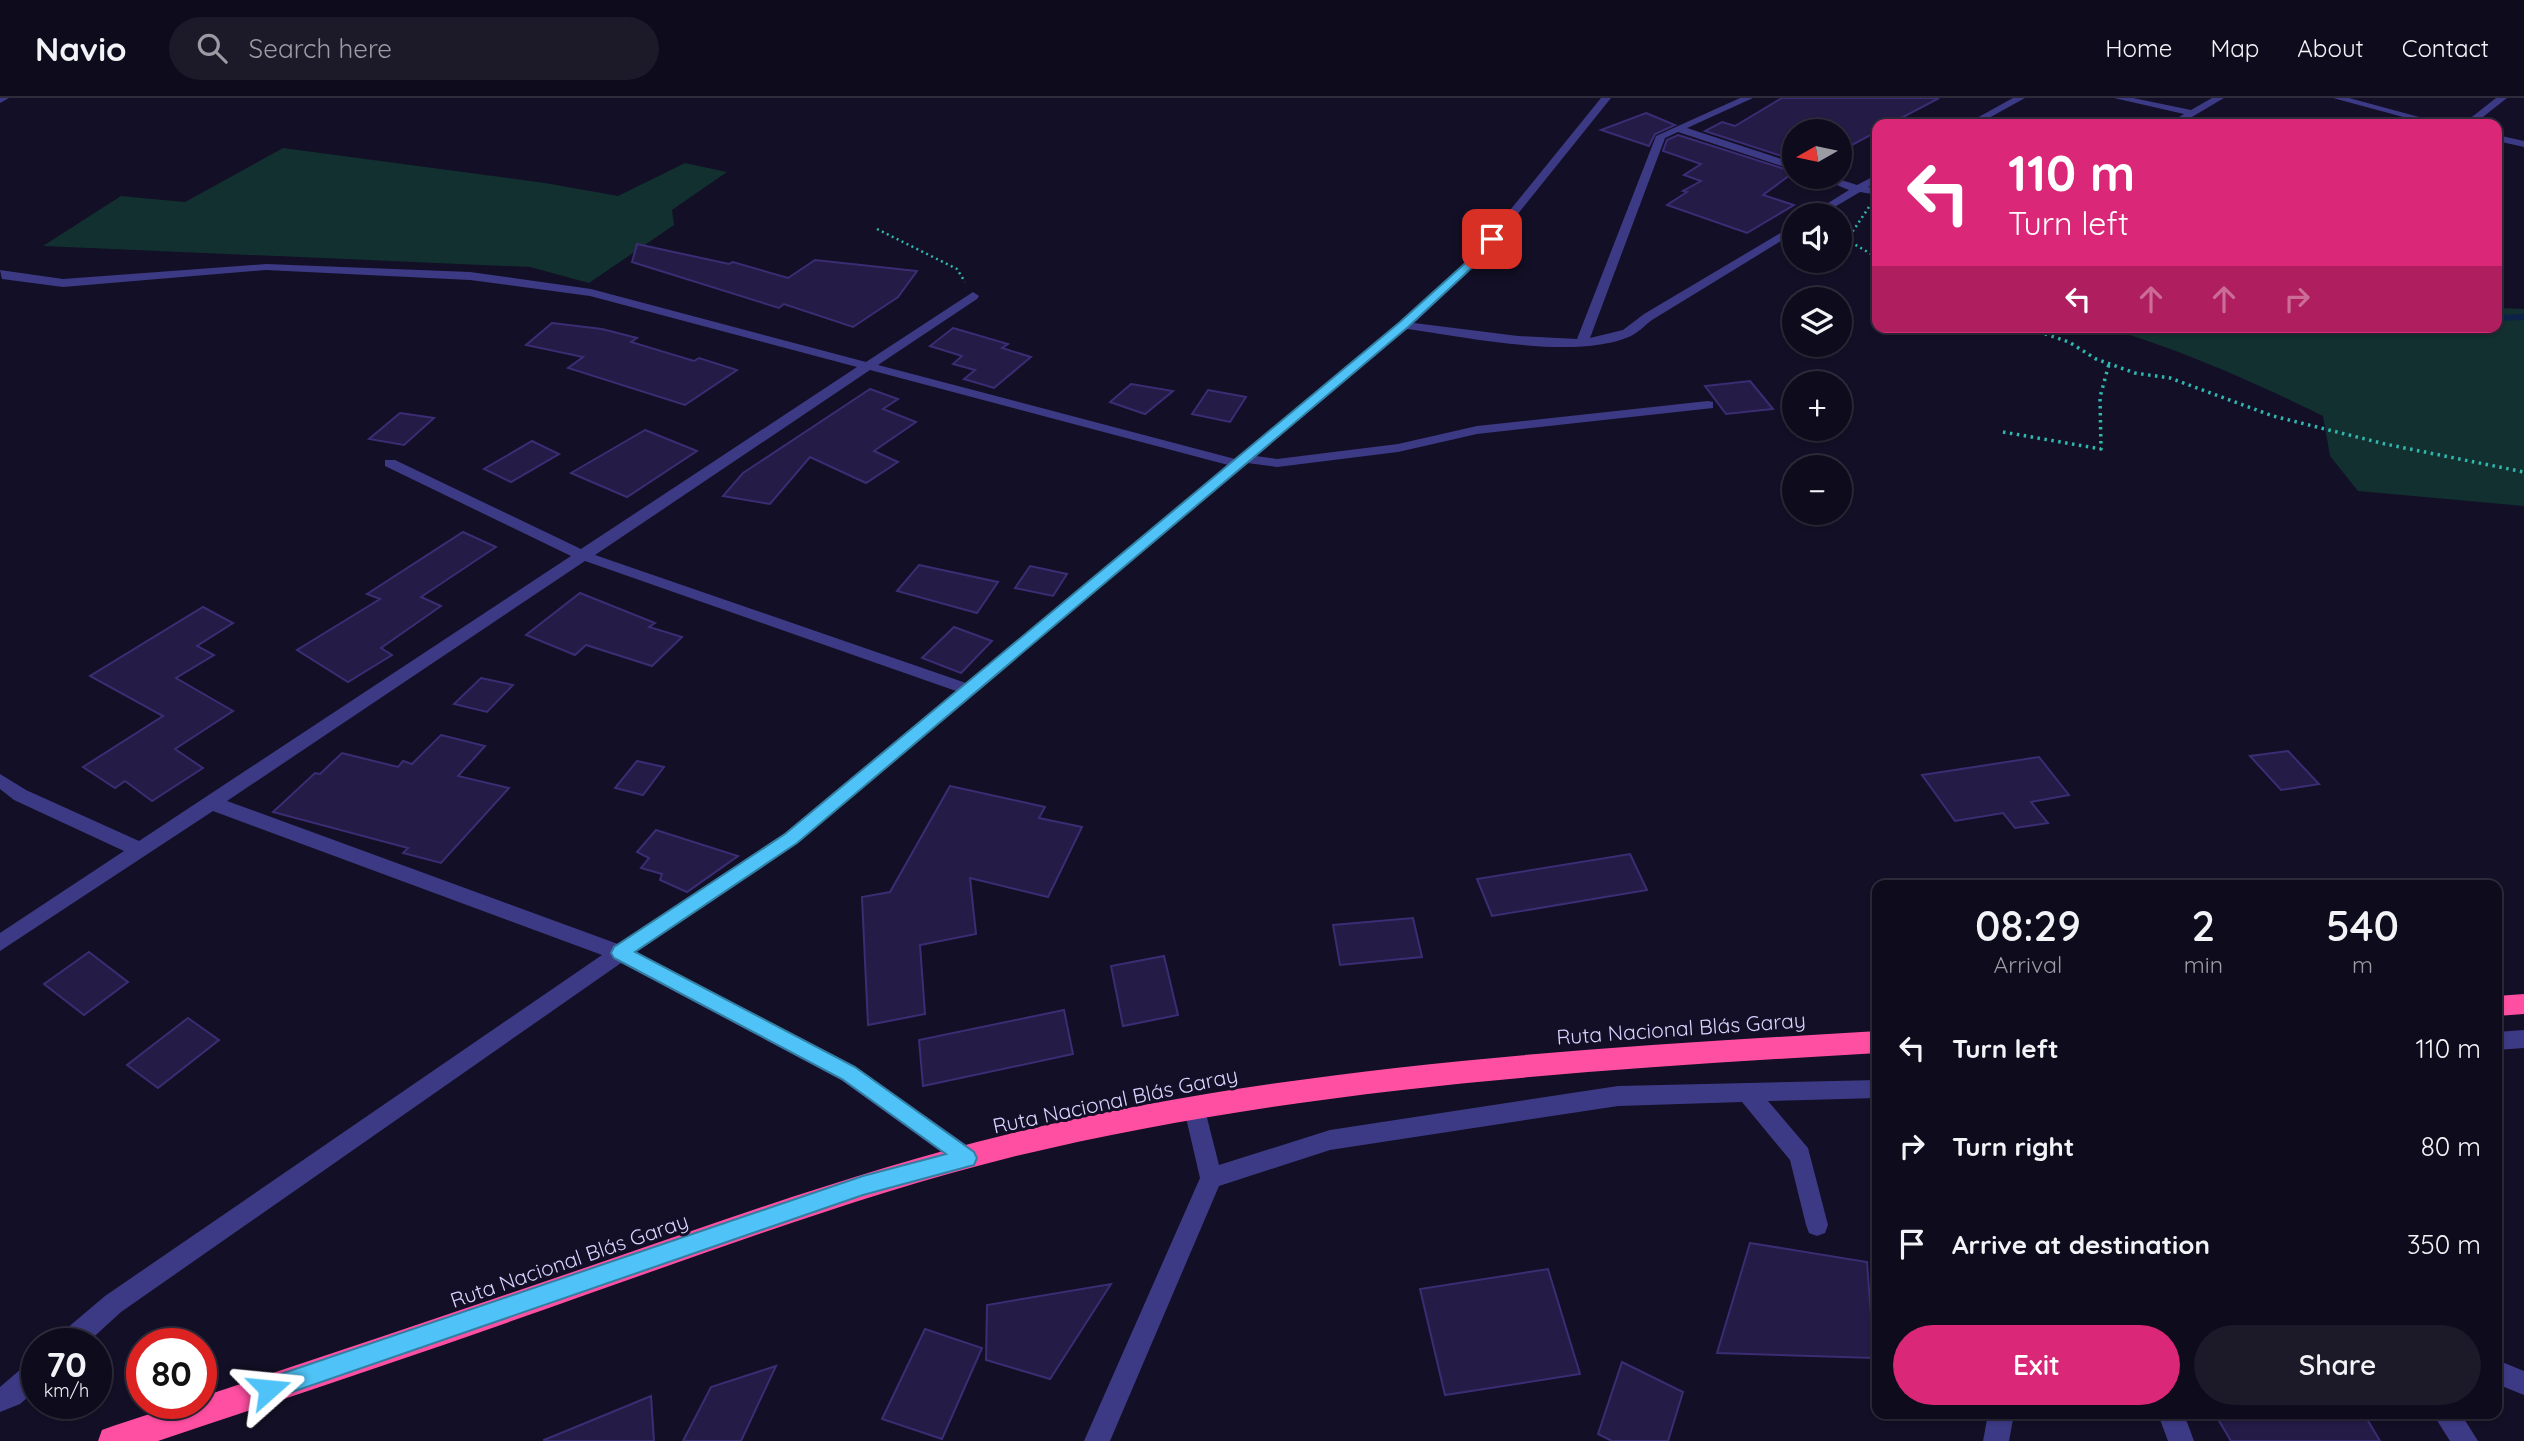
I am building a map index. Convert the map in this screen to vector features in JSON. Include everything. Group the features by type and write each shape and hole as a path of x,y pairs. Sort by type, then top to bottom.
{"highway":[{"path":"2502,1006 2524,1004"},
{"name":"Ruta Nacional Blás Garay","path":"113,1441 463,1325 863,1185 1069,1132 1272,1095 1570,1061 1872,1042"}],"street":[{"path":"86,1328 113,1304 791,838 1404,325 1476,259 1606,98"},
{"path":"1582,343 1661,136 1748,98"},
{"path":"1980,119 2020,98"},
{"path":"2119,98 2193,113"},
{"path":"2182,119 2219,98"},
{"path":"2338,98 2420,119"},
{"path":"2475,119 2502,98"},
{"path":"1679,129 1782,163"},
{"path":"2502,139 2524,144"},
{"path":"1834,203 1872,181"},
{"path":"1852,187 1872,191"},
{"path":"1404,325 1518,340 1582,343 1626,334 1648,317 1782,235"},
{"path":"0,274 6,277 63,283 266,267 470,276 591,293 1242,461 1277,463 1398,448 1477,430 1708,405"},
{"path":"0,943 973,296"},
{"path":"390,463 581,555 967,689"},
{"path":"0,780 20,795 138,849"},
{"path":"209,802 620,953 848,1073 967,1158"},
{"path":"2502,1041 2524,1039"},
{"path":"1211,1178 1330,1140 1618,1096 1872,1089"},
{"path":"1746,1091 1800,1154 1817,1225"},
{"path":"1101,1439 1211,1178 1195,1109"},
{"path":"2502,1375 2524,1383"},
{"path":"0,1400 21,1386"},
{"path":"1996,1441 2000,1419"},
{"path":"2173,1419 2180,1441"},
{"path":"2450,1419 2465,1441"}],"path":[{"path":"1870,206 1847,240 1872,255"},
{"path":"877,229 957,269 973,296"},
{"path":"2043,333 2069,342 2109,364 2135,373 2170,378 2273,416 2524,472"},
{"path":"2003,432 2101,449 2100,397 2109,364"}],"green space":[{"path":"283,148 545,183 618,196 685,163 727,172 672,210 674,225 589,283 530,267 43,246 121,196 185,202"},
{"path":"2502,308 2524,309 2524,506 2358,491 2330,456 2323,416 2216,367 2123,333 2502,333"}],"building":[{"path":"1782,98 1939,98 1899,119 1872,119 1872,134 1852,145 1852,119 1782,119 1782,156 1705,131 1722,122 1735,126"},
{"path":"1646,113 1675,125 1655,134 1649,146 1601,130"},
{"path":"1678,135 1782,168 1782,181 1763,195 1788,203 1782,203 1782,212 1747,233 1667,205 1687,192 1683,191 1701,181 1684,175 1701,164 1663,151 1667,140"},
{"path":"637,244 729,264 733,262 788,278 815,260 917,271 898,297 853,327 784,304 779,308 632,262"},
{"path":"552,323 602,329 637,338 631,342 694,361 699,358 737,370 685,405 568,368 583,357 526,345"},
{"path":"953,328 1008,344 1002,348 1031,357 994,388 964,379 975,370 953,364 962,356 930,346"},
{"path":"1750,381 1773,409 1726,414 1705,386"},
{"path":"1131,384 1173,391 1145,414 1110,402"},
{"path":"870,389 898,399 883,409 916,422 874,451 898,462 866,483 810,457 770,504 723,496 743,473"},
{"path":"1208,390 1246,397 1230,422 1192,414"},
{"path":"400,413 434,418 404,445 369,439"},
{"path":"645,430 697,451 627,497 571,473"},
{"path":"532,441 559,454 511,482 484,469"},
{"path":"463,532 496,547 421,597 441,606 381,648 392,655 348,682 297,650 380,599 367,594"},
{"path":"919,565 998,582 977,613 897,591"},
{"path":"1030,566 1067,574 1053,596 1015,588"},
{"path":"580,593 655,623 649,627 682,637 652,666 586,645 575,655 526,635"},
{"path":"203,607 233,623 197,646 214,655 176,678 233,711 175,749 203,768 152,801 125,781 115,788 83,767 163,716 90,676"},
{"path":"954,627 992,641 961,673 922,658"},
{"path":"481,678 513,685 487,712 454,704"},
{"path":"441,735 485,746 458,776 509,788 441,863 403,853 408,848 273,812 315,773 320,774 342,753 398,767 403,761 412,764"},
{"path":"2288,751 2319,784 2281,790 2250,756"},
{"path":"2039,757 2069,795 2031,802 2048,823 2015,828 2003,813 1955,821 1922,775"},
{"path":"637,761 664,767 643,795 615,788"},
{"path":"950,786 1045,807 1039,818 1082,827 1048,897 970,878 976,934 920,945 925,1014 868,1025 862,897 890,892"},
{"path":"656,830 738,856 687,892 660,880 662,874 641,868 649,858 637,852"},
{"path":"1630,854 1647,890 1492,916 1477,879"},
{"path":"1413,918 1422,957 1340,965 1333,925"},
{"path":"89,952 128,982 84,1015 44,984"},
{"path":"1164,956 1178,1015 1123,1026 1111,966"},
{"path":"1064,1010 1073,1054 923,1086 919,1040"},
{"path":"188,1018 219,1040 158,1088 127,1065"},
{"path":"1750,1243 1867,1262 1872,1358 1717,1353"},
{"path":"1548,1269 1580,1374 1445,1395 1420,1289"},
{"path":"1111,1284 1050,1379 986,1360 987,1305"},
{"path":"925,1329 982,1348 942,1439 882,1419"},
{"path":"1622,1362 1683,1392 1668,1441 1612,1441 1598,1434"},
{"path":"776,1366 741,1441 683,1441 711,1387"},
{"path":"651,1396 654,1441 544,1441 544,1440"},
{"path":"2218,1419 2367,1419 2380,1441 2231,1441"}],"waterway":[{"path":"2502,318 2524,317"}],"route":[{"path":"269,1389 863,1185 967,1158 848,1073 620,953 791,838 1404,325 1476,259 1492,239"}]}
